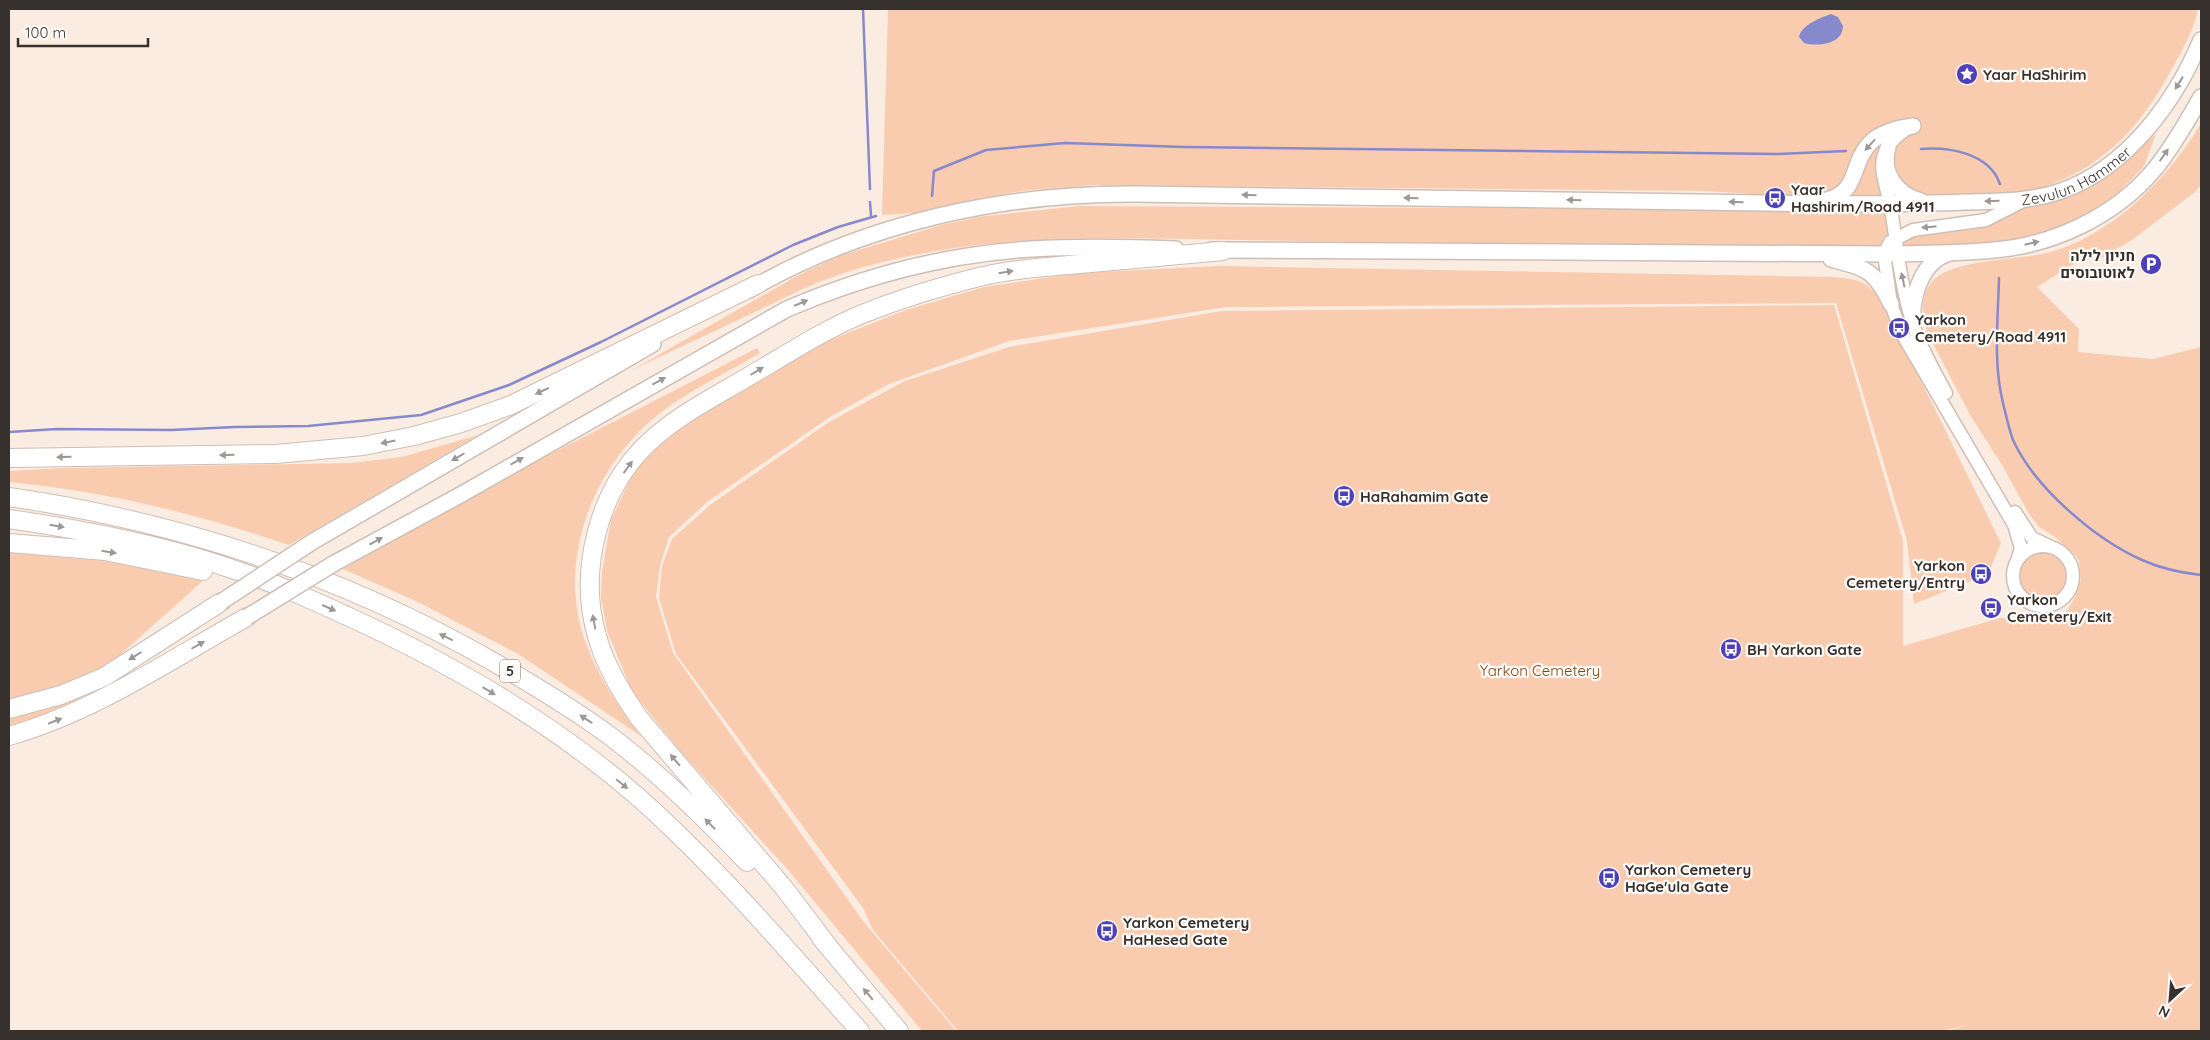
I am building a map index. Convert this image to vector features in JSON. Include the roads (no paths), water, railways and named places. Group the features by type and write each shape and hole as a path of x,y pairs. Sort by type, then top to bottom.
{"highway":[{"path":"828,946 784,888 639,718 608,667 593,620 590,593 591,564 601,520 618,481 646,445 673,422 809,340 881,307 930,291 998,274 1223,251"},
{"path":"9,458 276,454 363,446 414,436 461,423 511,405 758,284"},
{"name":"5","path":"9,498 105,513 246,551 330,583 406,617 474,651 589,721 668,784 699,812 828,946 900,1031"},
{"name":"5","path":"9,519 101,534 161,548 240,571 302,596 395,638 526,714 598,765 637,796 711,866 860,1031"},
{"path":"9,543 65,546 138,557 302,596"},
{"path":"9,709 61,695 104,677 221,602"},
{"path":"9,736 44,725 84,708 247,617"}],"main road":[{"name":"Zevulun Hammer","path":"1808,203 1890,204 2025,200 2061,191 2086,180 2127,149 2166,104 2181,80 2201,40"},
{"path":"247,617 333,564 462,494 787,309 830,292 921,265 1029,249 1152,248 1223,251 1800,253 1892,249 1949,253 1995,250 2039,242 2072,230 2128,196 2154,170 2201,97"},
{"path":"221,602 312,542 758,284 808,260 886,231 977,207 1056,196 1136,194 1808,203 1832,198 1845,190 1855,175 1864,150 1874,139 1893,130 1913,126"},
{"path":"1888,148 1888,172 1896,186 1913,198 1935,203"},
{"path":"1800,253 1860,267 1870,272 1882,285 1891,304"},
{"path":"1913,324 1913,304 1921,280 1935,261 1949,253"}],"street":[{"path":"1892,249 1913,324 1942,386 2024,527 2032,538 2051,547 2066,558 2073,575 2072,584 2068,593 2056,603 2044,606 2034,605 2019,594 2013,577 2021,548 2014,526 1901,332 1891,304 1892,249 1890,204 1883,172 1883,159 1888,148 1899,134 1913,126"},
{"path":"1892,249 1904,233 1922,228 1986,220 2025,200"},
{"path":"2017,561 2022,555 2035,547 2051,547"}],"water":[{"path":"1831,14 1838,17 1843,26 1839,37 1829,43 1816,45 1804,43 1799,37 1803,29 1812,22"}],"waterway":[{"path":"863,9 870,189"},
{"path":"932,196 934,171 986,150 1065,143 1184,147 1777,154 1846,151"},
{"path":"1921,149 1944,149 1967,154 1987,165 1995,174 2000,184"},
{"path":"870,202 871,216"},
{"path":"9,432 57,429 171,430 308,426 421,415 509,385 601,342 793,245 838,227 876,216"},
{"path":"1999,278 1997,341 2000,388 2013,440 2023,458 2051,494 2105,539 2149,563 2171,570 2201,575"}],"place":[{"name":"Yaar HaShirim","path":"1967,74"},
{"name":"Yaar Hashirim/Road 4911","path":"1775,198"},
{"name":"חניון לילה לאוטובוסים","path":"2151,264"},
{"name":"Yarkon Cemetery/Road 4911","path":"1899,328"},
{"name":"HaRahamim Gate","path":"1344,496"},
{"name":"Yarkon Cemetery/Entry","path":"1981,574"},
{"name":"Yarkon Cemetery/Exit","path":"1991,608"},
{"name":"BH Yarkon Gate","path":"1731,649"},
{"name":"Yarkon Cemetery HaGe'ula Gate","path":"1609,878"},
{"name":"Yarkon Cemetery HaHesed Gate","path":"1107,931"}],"park label":[{"name":"Yarkon Cemetery","path":"1540,670"}]}
